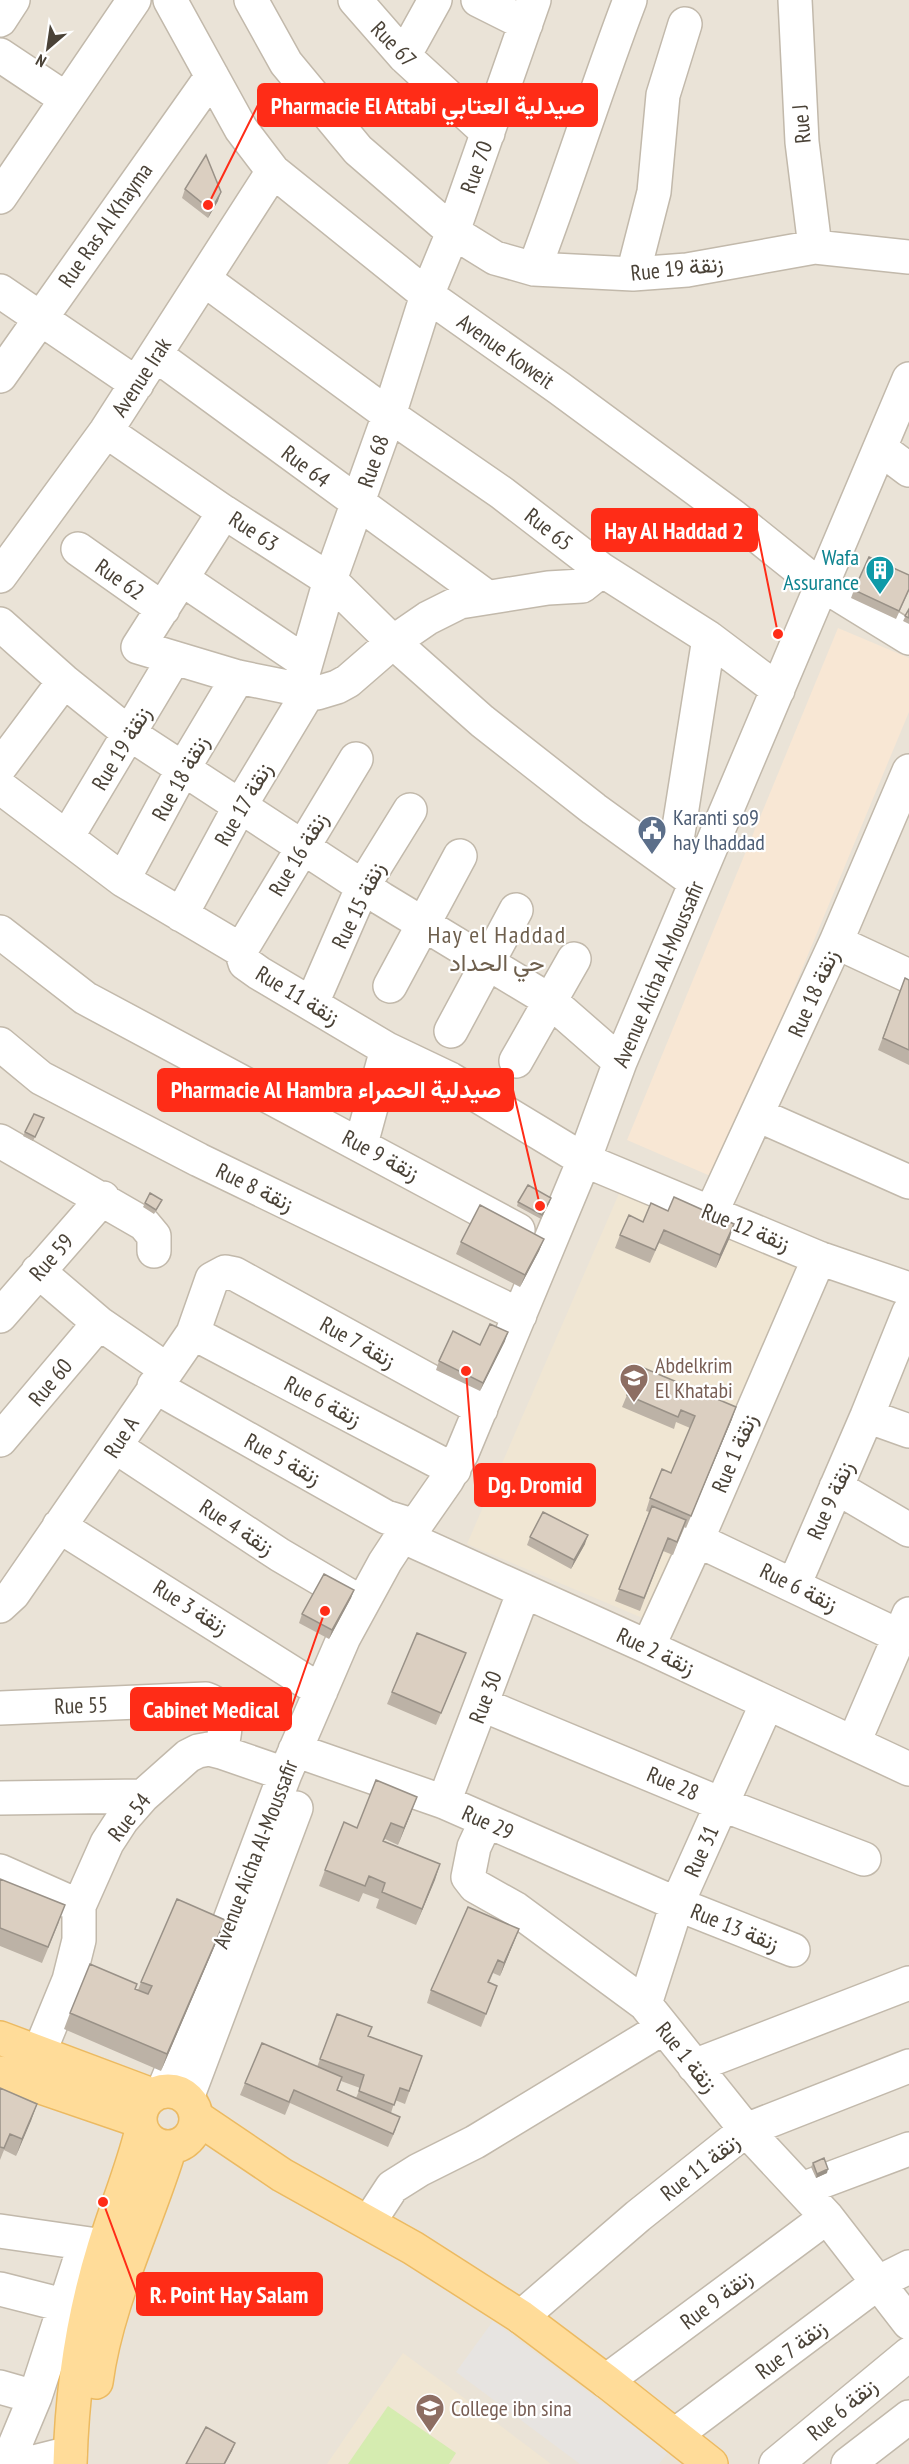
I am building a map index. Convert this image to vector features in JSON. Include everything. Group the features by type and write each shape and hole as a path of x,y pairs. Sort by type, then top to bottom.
{"main road":[{"path":"0,2038 39,2053 282,2175 369,2222 521,2317 606,2380 711,2464"},
{"path":"0,2073 167,2118"},
{"name":"Avenue Aicha Al-Moussafir","path":"77,2460 78,2351 95,2245 134,2164 167,2118"},
{"name":"Avenue Aicha Al-Moussafir","path":"77,2460 92,2414 100,2355 167,2118"}],"street":[{"path":"0,20 13,0"},
{"path":"0,197 134,0"},
{"name":"Avenue Koweit","path":"170,0 241,129 273,171 427,295 578,402 822,586 909,638"},
{"name":"Rue 19 زنقة","path":"251,0 286,63 322,108 358,150 448,244 534,269 633,274 687,270 815,247 909,257"},
{"name":"Rue 67","path":"355,0 404,56 488,133"},
{"path":"404,56 435,0"},
{"path":"478,0 530,12"},
{"path":"534,269 630,0"},
{"name":"Rue J","path":"795,0 802,142 815,247"},
{"name":"Rue 70","path":"448,244 530,12"},
{"path":"633,274 654,192 663,96 685,24"},
{"path":"0,55 66,99"},
{"name":"Rue Ras Al Khayma","path":"0,376 212,76"},
{"name":"Avenue Irak","path":"2,567 106,431 273,171"},
{"name":"Rue 68","path":"304,682 330,580 389,415 427,295 448,244"},
{"name":"Rue 65","path":"205,280 389,415 502,493 602,570 710,638 778,690"},
{"path":"0,291 137,384"},
{"name":"Rue 64","path":"156,355 486,597"},
{"name":"Avenue Aicha Al-Moussafir","path":"167,2118 321,1691 362,1603 454,1470 481,1410 584,1160 621,1062 685,874 778,690 909,380"},
{"name":"Rue 63","path":"106,431 224,512 330,580 393,642 483,721 544,771 685,874"},
{"path":"881,449 909,470"},
{"path":"224,512 138,647 238,677 337,687 393,642 460,602 582,586 602,570"},
{"name":"Rue 62","path":"78,549 163,609"},
{"path":"182,579 304,682"},
{"path":"0,624 64,681 130,734 363,886 549,1000 621,1062"},
{"path":"685,874 710,638"},
{"name":"Rue 19 زنقة","path":"67,837 174,658"},
{"name":"Rue 18 زنقة","path":"123,880 183,769 238,677"},
{"path":"0,767 64,681"},
{"name":"Rue 17 زنقة","path":"181,915 304,682"},
{"name":"Rue 16 زنقة","path":"241,950 356,759"},
{"name":"Rue 18 زنقة","path":"711,1213 836,942 909,771"},
{"name":"Rue 11 زنقة","path":"0,787 123,880 241,950 245,963 259,973 387,1049 450,1079 584,1160"},
{"name":"Rue 15 زنقة","path":"312,1003 363,886 410,810"},
{"path":"390,986 460,856"},
{"path":"452,1031 516,910"},
{"name":"Rue 9 زنقة","path":"0,932 85,998 361,1144 549,1247"},
{"path":"836,942 909,976"},
{"path":"516,1061 574,959"},
{"name":"Rue 8 زنقة","path":"0,1044 41,1078 209,1165 520,1315"},
{"path":"361,1144 387,1049"},
{"path":"758,1115 909,1182"},
{"path":"6,1155 103,1198 150,1229 156,1241 154,1251"},
{"name":"Rue 12 زنقة","path":"584,1160 819,1258 909,1289"},
{"name":"Rue 59","path":"0,1316 103,1198"},
{"name":"Rue 1 زنقة","path":"648,1647 819,1258"},
{"name":"Rue 5 زنقة","path":"38,1271 160,1378 410,1533"},
{"name":"Rue A","path":"0,1606 13,1594 193,1333 212,1279 225,1272 235,1274"},
{"name":"Rue 7 زنقة","path":"235,1274 481,1410"},
{"name":"Rue 9 زنقة","path":"794,1585 909,1312"},
{"name":"Rue 60","path":"0,1440 99,1323"},
{"name":"Rue 6 زنقة","path":"193,1333 454,1470"},
{"path":"867,1416 909,1431"},
{"name":"Rue 4 زنقة","path":"116,1447 280,1555 362,1603"},
{"path":"836,1486 909,1530"},
{"name":"Rue 3 زنقة","path":"59,1526 321,1691"},
{"name":"Avenue Aicha Al-Moussafir","path":"298,1760 363,1634 410,1533"},
{"name":"Rue 2 زنقة","path":"410,1533 524,1591 909,1769"},
{"name":"Rue 6 زنقة","path":"697,1539 794,1585 904,1625"},
{"name":"Rue 30","path":"444,1802 483,1705 524,1591"},
{"path":"854,1742 904,1625"},
{"name":"Rue 55","path":"0,1708 206,1700 219,1706 225,1716 221,1752"},
{"name":"Rue 31","path":"654,2016 677,1904 767,1703"},
{"name":"Rue 28","path":"483,1705 721,1804 864,1859"},
{"name":"Rue 54","path":"79,1906 107,1843 122,1820 143,1796 188,1756 209,1749 298,1760"},
{"name":"Rue 29","path":"298,1760 444,1802 677,1904"},
{"path":"0,1798 143,1796"},
{"name":"Rue 1 زنقة","path":"486,1821 470,1861 468,1877 475,1887 516,1909 654,2016 746,2130 826,2217 909,2323"},
{"path":"0,1871 79,1906 79,1940 69,1980 39,2053"},
{"name":"Rue 13 زنقة","path":"677,1904 793,1950"},
{"path":"694,2066 909,1983"},
{"path":"369,2222 392,2187 419,2170 475,2142 654,2016"},
{"name":"Rue 11 زنقة","path":"521,2317 638,2216 746,2130 909,2066"},
{"path":"802,2189 909,2149"},
{"name":"Rue 9 زنقة","path":"606,2380 826,2217"},
{"path":"0,2231 95,2245 67,2306 35,2397 8,2464"},
{"name":"Rue 7 زنقة","path":"675,2435 879,2282 909,2267"},
{"path":"0,2289 67,2306"},
{"name":"Rue 6 زنقة","path":"776,2464 909,2354"},
{"path":"0,2387 35,2397"},
{"path":"848,2464 909,2417"},
{"path":"26,2464 77,2460"}],"shaded area":[{"path":"0,0 909,0 909,2464 0,2464"},
{"path":"838,628 909,658 909,712 715,1178 627,1140"},
{"name":"Abdelkrim El Khatabi","path":"621,1189 802,1261 645,1619 467,1544"},
{"path":"493,2321 668,2452 659,2464 580,2464 456,2372"},
{"name":"College ibn sina","path":"403,2353 448,2386 551,2464 327,2464"}],"green space":[{"path":"388,2406 456,2453 449,2464 348,2464"}],"building":[{"path":"206,155 221,192 211,210 185,189"},
{"name":"Wafa Assurance","path":"869,557 909,575 909,589 899,611 854,590"},
{"path":"905,978 909,980 909,1050 883,1038"},
{"path":"34,1114 44,1118 35,1137 25,1132"},
{"path":"528,1185 551,1198 542,1215 518,1202"},
{"path":"150,1193 162,1200 156,1210 145,1203"},
{"path":"674,1197 734,1224 720,1255 664,1230 655,1250 620,1235 629,1215 643,1222 651,1203 668,1211"},
{"path":"480,1205 544,1239 525,1275 461,1242"},
{"path":"490,1324 508,1332 483,1383 439,1361 453,1331 480,1345"},
{"path":"639,1366 736,1407 691,1516 650,1498 662,1469 671,1473 695,1416 681,1410 678,1417 627,1395"},
{"path":"652,1506 686,1520 677,1542 668,1538 644,1598 619,1589"},
{"path":"543,1512 588,1535 574,1560 530,1537"},
{"path":"324,1574 354,1590 332,1630 302,1614"},
{"path":"417,1633 466,1653 441,1713 392,1692"},
{"path":"376,1780 417,1797 404,1828 391,1823 383,1841 440,1864 422,1909 382,1892 385,1883 369,1876 365,1886 325,1870 344,1822 357,1828"},
{"path":"0,1879 65,1905 48,1947 0,1928"},
{"path":"177,1899 225,1920 167,2054 70,2013 90,1964 137,1984 135,1989 148,1994 152,1986 141,1982"},
{"path":"468,1907 519,1929 504,1963 498,1960 488,1982 497,1986 486,2014 431,1990"},
{"path":"337,2014 372,2027 368,2036 422,2056 409,2091 400,2088 394,2105 359,2091 364,2075 320,2059"},
{"path":"262,2043 342,2077 337,2090 400,2117 393,2134 294,2090 289,2102 245,2083"},
{"path":"0,2088 37,2104 22,2139 10,2134 4,2148 0,2147"},
{"path":"824,2158 828,2169 817,2174 813,2163"},
{"path":"206,2427 235,2443 224,2464 186,2464"}],"place":[{"name":"Pharmacie El Attabi صيدلية العتابي","path":"208,205"},
{"name":"Wafa Assurance","path":"880,596"},
{"name":"Hay Al Haddad 2","path":"778,634"},
{"name":"Karanti so9 hay lhaddad","path":"652,856"},
{"name":"Pharmacie Al Hambra صيدلية الحمراء","path":"540,1206"},
{"name":"Dg. Dromid","path":"466,1371"},
{"name":"Abdelkrim El Khatabi","path":"634,1404"},
{"name":"Cabinet Medical","path":"325,1611"},
{"name":"R. Point Hay Salam","path":"103,2202"},
{"name":"College ibn sina","path":"430,2434"}],"district":[{"name":"Hay el Haddad حي الحداد","path":"497,949"}]}
